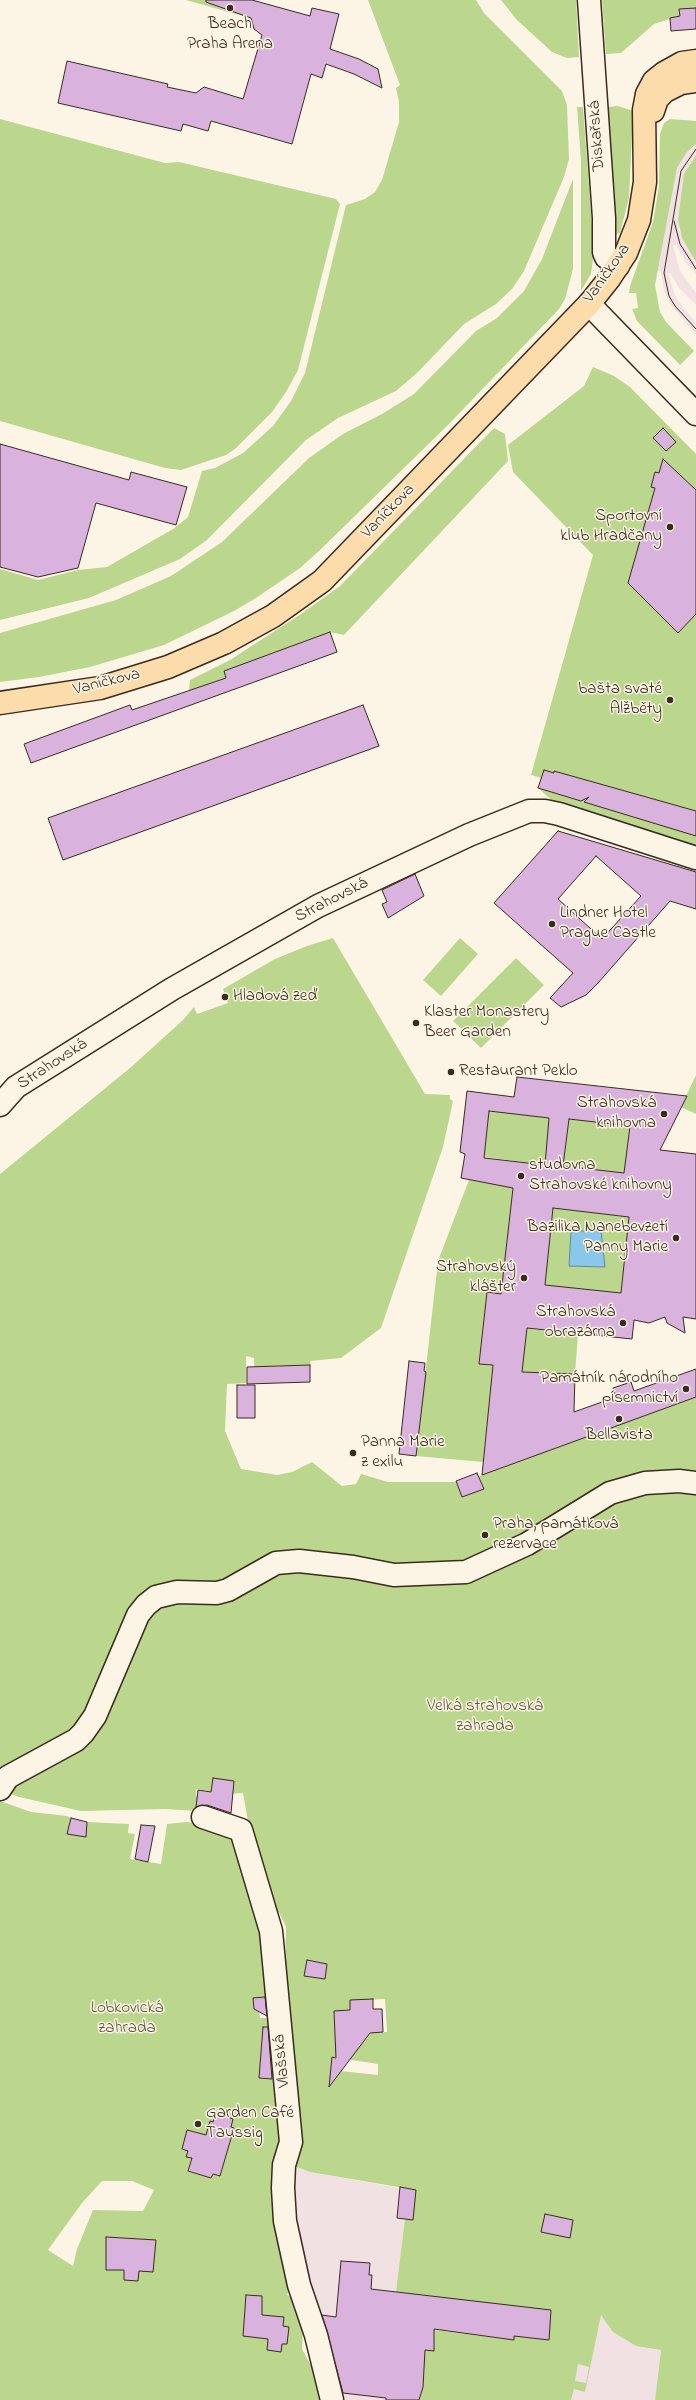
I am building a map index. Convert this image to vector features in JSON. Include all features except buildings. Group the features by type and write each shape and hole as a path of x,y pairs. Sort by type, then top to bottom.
{"main road":[{"name":"Vaníčkova","path":"0,703 100,688 168,668 224,643 273,616 322,580 589,304 618,266 631,243 639,220 645,182 644,110 649,88 654,81 673,67 696,61"},
{"name":"Vaníčkova","path":"644,162 655,104 665,91 681,83 696,81"},
{"path":"651,122 662,103 674,98 696,94"}],"street":[{"name":"Diskařská","path":"589,0 604,252 606,257 618,266"},
{"path":"589,304 696,414"},
{"name":"Strahovská","path":"0,1105 16,1087 166,993 318,906 469,835 529,811 545,811 559,814 696,858"},
{"path":"0,1789 8,1777 76,1740 83,1734 95,1716 138,1615 146,1605 156,1597 177,1592 217,1594 228,1590 276,1564 299,1561 354,1567 394,1575 466,1572 528,1544 610,1493 645,1483 679,1481 696,1483"},
{"name":"Vlašská","path":"203,1817 241,1830 271,1931 291,2142 284,2165 282,2188 285,2221 299,2285 316,2334 332,2400"}],"shaded area":[{"path":"696,144 696,155 689,164 679,230 696,262 696,274 686,263 676,245 673,246 680,271 696,293 696,305 679,288 670,273 668,273 676,298 696,323 696,335 670,304 664,291 661,272 657,271 677,168 687,152"},
{"path":"294,2166 310,2172 545,2214 635,2346 661,2350 655,2400 337,2400 296,2229"}],"green space":[{"name":"Beach Praha Arena","path":"186,0 247,0 243,16"},
{"path":"368,0 476,0 484,13 562,91 567,105 569,159 564,177 524,271 512,289 496,304 464,324 417,373 396,391 338,418 306,440 207,540 180,559 89,598 0,620 0,569 38,580 78,570 107,567 173,529 188,517 202,471 215,468 243,453 273,426 291,401 305,373 346,205 365,199 375,192 382,180 399,122 399,102 396,88 400,85"},
{"path":"501,0 576,0 579,57 567,58 552,52 517,20"},
{"path":"602,0 696,0 696,8 679,9 680,16 654,24 621,53 606,54"},
{"path":"618,106 633,111 629,198 620,233 616,234 608,107"},
{"path":"577,107 583,107 594,252 591,274 581,291 581,161"},
{"path":"0,119 165,163 179,162 336,199 340,204 298,370 286,392 272,412 236,448 226,455 181,470 165,468 0,421"},
{"path":"670,119 696,121 696,144 687,152 677,168 655,285 660,312 666,322 694,351 680,365 637,321 632,309 638,308 636,293 629,293 630,286 653,222 659,186 660,134 664,123"},
{"path":"696,155 696,262 682,238 678,220 684,174"},
{"path":"573,179 573,269 565,299 559,309 449,424 300,568 234,611 164,645 90,667 39,677 0,682 0,633 116,600 171,576 222,542 309,458 343,434 382,414 414,394 476,331 497,318 524,291 542,259"},
{"path":"593,367 614,376 630,387 696,454 696,846 565,808 555,803 538,788 541,778 531,775 593,555 513,472 508,445 584,386"},
{"path":"494,428 505,434 508,461 344,635 330,632 225,671 226,678 189,691 190,680 230,660 301,614 340,586"},
{"name":"Velká strahovská zahrada","path":"333,938 425,1094 450,1095 450,1099 453,1101 443,1147 381,1328 341,1358 310,1361 310,1365 271,1366 271,1383 255,1383 254,1358 246,1356 246,1383 227,1384 225,1431 241,1469 277,1475 292,1472 312,1462 342,1486 356,1484 361,1474 388,1482 456,1482 462,1497 484,1489 479,1476 696,1397 696,2400 655,2400 661,2350 636,2346 613,2332 601,2315 585,2392 574,2389 571,2400 420,2400 425,2350 434,2340 434,2330 514,2340 514,2336 549,2340 396,2292 405,2219 413,2219 416,2190 310,2172 294,2166 292,2084 297,2082 285,1968 286,1927 279,1912 268,1909 253,1849 243,1793 229,1794 196,1789 196,1796 198,1797 195,1811 166,1809 81,1811 19,1797 0,1790 0,1174 130,1068 183,1020 194,1007 197,1014 228,1003 223,989 275,959 307,946","holes":["307,1960 327,1964 325,1979 304,1976","385,1999 387,2032 335,2034 359,2010 359,2000","332,2057 378,2064 378,2075 331,2070","578,2364 589,2367 586,2383 575,2381"]},
{"path":"460,938 478,954 441,996 423,980"},
{"path":"516,958 544,985 481,1048 453,1021"},
{"path":"696,1075 696,1114 681,1107"},
{"path":"489,1111 549,1118 545,1165 484,1157"},
{"path":"569,1119 630,1126 624,1173 563,1166"},
{"path":"469,1180 513,1187 501,1294 487,1292 479,1363 493,1365 483,1462 416,1456 438,1261"},
{"path":"553,1208 629,1217 621,1293 545,1285"},
{"path":"527,1327 530,1329 578,1334 575,1374 522,1372"},
{"name":"Lobkovická zahrada","path":"0,1801 31,1812 67,1816 71,1818 68,1834 85,1837 87,1822 129,1824 128,1833 135,1834 130,1859 161,1864 167,1824 186,1822 196,1823 231,1836 240,1849 262,1926 267,1997 253,1998 254,2008 259,2010 260,2018 269,2018 272,2039 262,2038 259,2078 275,2079 282,2138 271,2179 272,2196 278,2229 276,2233 290,2287 287,2295 293,2297 303,2332 302,2349 316,2375 323,2400 0,2400","holes":["222,2110 228,2112 226,2116 233,2119 231,2127 234,2128 220,2176 213,2174 211,2178 188,2171 192,2158 187,2157 188,2151 182,2149 187,2130 206,2135 210,2121 213,2122","102,2181 132,2181 154,2190 143,2211 93,2210 77,2249 73,2266 48,2250 82,2203"]}],"water":[{"path":"571,1231 601,1231 605,1267 569,1266"}],"tram line":[{"path":"696,149 681,171 664,273 669,296 675,306 696,329"},
{"path":"674,221 680,244 696,269"}],"place":[{"name":"Beach Praha Arena","path":"230,8"},
{"name":"Sportovní klub Hradčany","path":"670,527"},
{"name":"bašta svaté Alžběty","path":"670,700"},
{"name":"Lindner Hotel Prague Castle","path":"552,924"},
{"name":"Hladová zeď","path":"225,997"},
{"name":"Klaster Monastery Beer Garden","path":"416,1023"},
{"name":"Restaurant Peklo","path":"451,1072"},
{"name":"Strahovská knihovna","path":"664,1114"},
{"name":"studovna Strahovské knihovny","path":"521,1176"},
{"name":"Bazilika Nanebevzetí Panny Marie","path":"676,1238"},
{"name":"Strahovský klášter","path":"524,1278"},
{"name":"Strahovská obrazárna","path":"623,1323"},
{"name":"Památník národního písemnictví","path":"686,1389"},
{"name":"Bellavista","path":"619,1419"},
{"name":"Panna Marie z exilu","path":"353,1453"},
{"name":"Praha, památková rezervace","path":"485,1535"},
{"name":"Garden Café Taussig","path":"198,2124"}]}
